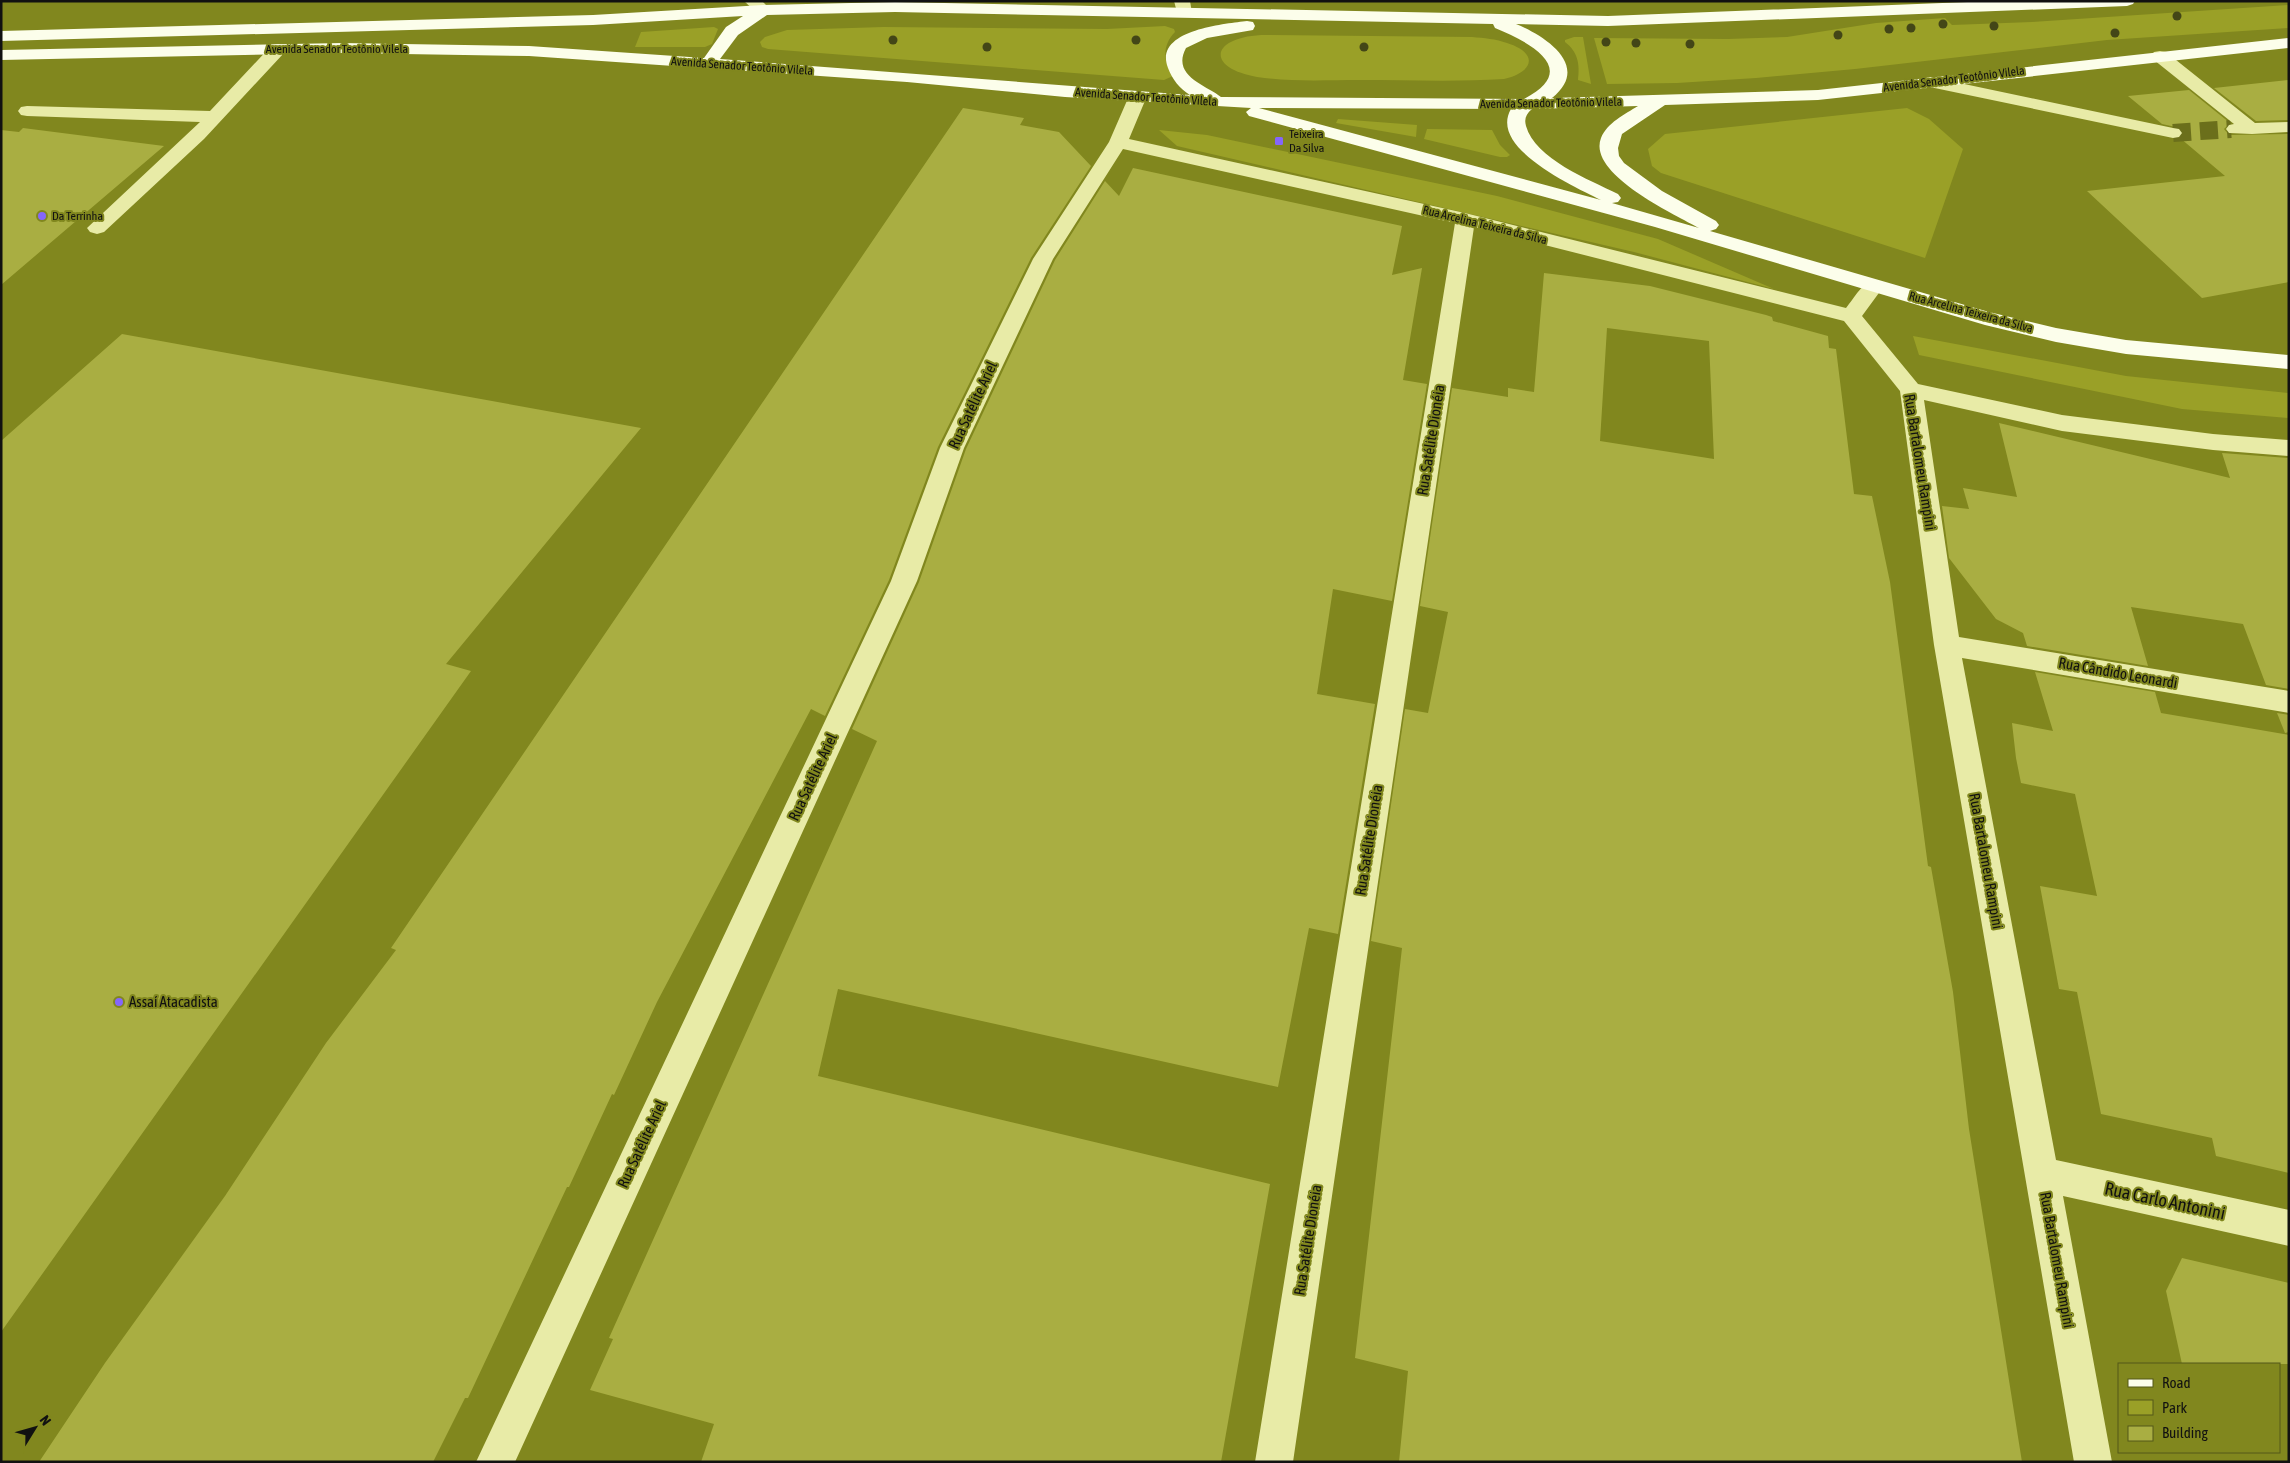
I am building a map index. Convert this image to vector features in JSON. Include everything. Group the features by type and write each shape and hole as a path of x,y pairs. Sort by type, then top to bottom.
{"main road":[{"name":"Avenida Senador Teotônio Vilela","path":"1,36 593,20 757,6 1183,7 1492,20 1608,21 2127,1"},
{"path":"708,64 732,31 757,6"},
{"path":"1220,102 1193,89 1182,79 1173,62 1175,50 1185,40 1208,33 1321,14"},
{"path":"1492,20 1536,40 1554,57 1558,69 1557,79 1553,88 1525,104"},
{"name":"Avenida Senador Teotônio Vilela","path":"1,55 342,48 528,51 907,77 1220,102 1525,104 1818,95 2289,43"},
{"path":"1659,101 1638,113 1612,134 1608,147 1610,156 1624,171 1648,190 1752,249"},
{"name":"Rua Arcelina Teixeira da Silva","path":"1220,102 1662,223 1984,318 2056,334 2126,346 2289,362"},
{"name":"Rua Arcelina Teixeira da Silva","path":"1525,104 1518,112 1516,121 1523,142 1549,164 1662,223"}],"street":[{"path":"98,228 216,117 278,49"},
{"path":"2160,56 2252,129"},
{"path":"1931,82 2173,133"},
{"name":"Rua Satélite Ariel","path":"495,1462 904,581 952,448 1043,259 1118,142 1138,96"},
{"path":"27,111 216,117"},
{"path":"2231,129 2289,126"},
{"name":"Rua Arcelina Teixeira da Silva","path":"1118,142 1465,219 1851,316"},
{"name":"Rua Satélite Dionéia","path":"1274,1462 1465,219"},
{"path":"1851,316 1874,286"},
{"name":"Rua Bartalomeu Rampini","path":"1851,316 1911,390 1947,645 2093,1462"},
{"path":"1911,390 2062,423 2213,442 2289,448"},
{"name":"Rua Cândido Leonardi","path":"1947,645 2289,702"},
{"name":"Rua Carlo Antonini","path":"2042,1174 2289,1228"}],"green space":[{"path":"2289,5 2289,28 2107,40 1855,69 1677,83 1607,84 1594,38 1728,39 1787,37 1876,23 1945,18 1952,25 2032,22"},
{"path":"1165,26 1174,29 1175,32 1168,42 1165,54 1167,65 1173,76 1164,80 768,49 762,47 760,42 765,37 787,30 884,27 1107,29"},
{"path":"714,27 718,29 712,44 705,47 635,47 641,32"},
{"path":"1261,35 1472,37 1499,41 1517,47 1528,57 1529,62 1522,72 1504,79 1450,81 1282,80 1240,73 1222,61 1221,54 1224,47 1244,37"},
{"path":"1583,37 1591,84 1578,80 1579,69 1577,59 1573,50 1565,42 1565,40"},
{"path":"1907,108 1929,119 1963,149 1925,258 1661,173 1652,166 1648,149 1665,134"},
{"path":"1338,119 1417,125 1416,137 1336,123"},
{"path":"1427,129 1492,130 1500,145 1510,155 1500,157 1424,139"},
{"path":"1159,130 1207,135 1497,196 1658,239 1774,289 1634,252 1177,146"},
{"path":"1913,336 2126,376 2289,393 2289,418 2182,409 1919,355"}],"building":[{"path":"2289,80 2289,120 2256,121 2214,88"},
{"path":"2189,90 2230,123 2224,129 2229,135 2289,134 2289,282 2202,298 2087,191 2225,176 2180,138 2184,133 2180,128 2162,124 2128,96"},
{"path":"963,108 1024,118 1020,125 1059,132 1091,166 1031,258 938,447 889,580 825,716 811,709 657,1002 614,1095 612,1094 569,1187 567,1187 468,1398 465,1398 433,1462 39,1462 105,1363 225,1196 326,1043 396,950 391,948"},
{"name":"Da Terrinha","path":"23,128 164,146 1,285 1,130 19,132"},
{"path":"1133,168 1402,226 1392,275 1422,268 1403,380 1427,384 1392,601 1333,589 1317,694 1375,704 1338,934 1309,928 1278,1087 838,989 818,1076 1270,1184 1221,1462 701,1462 714,1424 590,1390 613,1339 609,1338 877,741 852,729 919,582 966,449 1055,260 1105,181 1119,196"},
{"path":"1544,273 1650,286 1766,315 1772,317 1773,321 1828,336 1829,348 1836,349 1854,494 1872,496 1890,582 1928,866 1931,867 1953,992 1969,1129 2022,1462 1399,1462 1408,1371 1355,1358 1402,948 1371,941 1405,709 1428,713 1448,612 1420,606 1452,388 1508,397 1508,388 1534,392","holes":["1607,328 1709,341 1714,459 1600,441"]},
{"name":"Assaí Atacadista","path":"122,334 641,428 446,664 471,671 1,1332 1,441"},
{"path":"1999,423 2230,478 2222,453 2289,458 2289,689 2266,685 2243,624 2131,607 2148,666 2027,646 2023,633 1996,619 1949,558 1942,506 1969,509 1963,488 2017,497"},
{"path":"2035,672 2155,692 2161,713 2289,735 2289,1173 2216,1156 2212,1138 2101,1114 2077,992 2059,989 2040,886 2097,896 2075,794 2021,783 2016,758 2012,723 2053,731"},
{"path":"2277,713 2289,715 2289,732 2285,733"},
{"path":"2182,1258 2289,1283 2289,1364 2182,1363 2166,1291"}],"tunnel":[{"path":"2173,133 2231,129"}],"place":[{"name":"Teixeira Da Silva","path":"1279,141"},
{"name":"Da Terrinha","path":"42,216"},
{"name":"Assaí Atacadista","path":"119,1002"}]}
